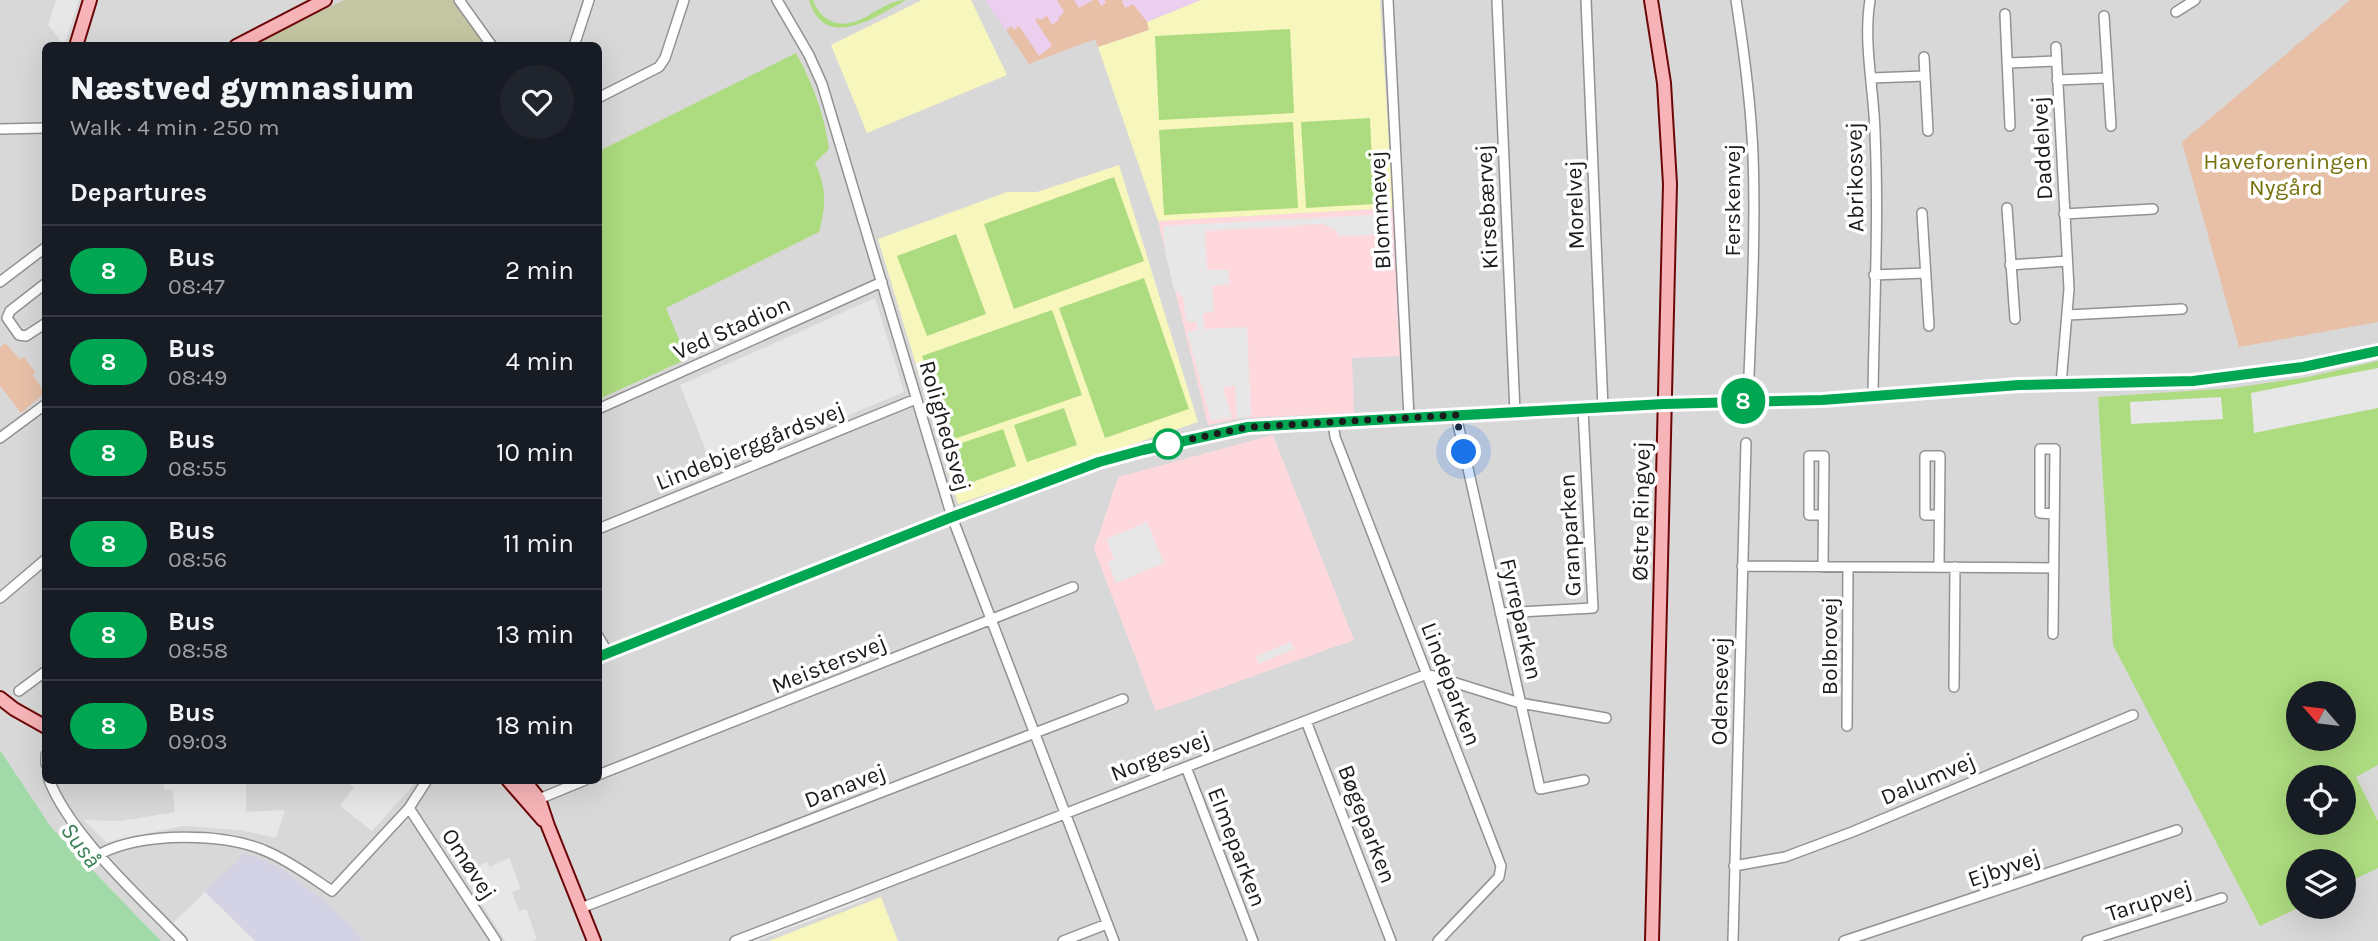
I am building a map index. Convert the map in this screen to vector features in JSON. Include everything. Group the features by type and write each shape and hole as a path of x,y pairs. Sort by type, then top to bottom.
{"street":[{"path":"77,42 90,0"},
{"path":"244,42 325,0"},
{"path":"459,0 489,42"},
{"path":"575,42 589,0"},
{"path":"602,96 659,66 665,58 684,0"},
{"name":"Rolighedsvej","path":"777,0 809,55 822,85 952,517 1114,941"},
{"name":"Blommevej","path":"1388,0 1409,418"},
{"name":"Kirsebærvej","path":"1497,0 1516,412"},
{"name":"Morelvej","path":"1586,0 1603,408"},
{"name":"Østre Ringvej","path":"1651,0 1664,83 1670,184 1652,941"},
{"name":"Ferskenvej","path":"1736,0 1748,79 1753,155 1748,401"},
{"name":"Abrikosvej","path":"1870,0 1867,29 1876,174 1873,396"},
{"path":"2176,12 2195,0"},
{"name":"Daddelvej","path":"2005,14 2010,126"},
{"path":"2104,16 2111,126"},
{"name":"Daddelvej","path":"2056,47 2068,315 2061,384"},
{"path":"1924,57 1928,131"},
{"path":"2008,63 2056,61"},
{"path":"1871,78 1925,76"},
{"name":"Daddelvej","path":"2057,80 2108,78"},
{"path":"0,129 42,128"},
{"name":"Daddelvej","path":"2007,208 2015,319"},
{"name":"Daddelvej","path":"2064,214 2154,209"},
{"path":"1922,213 1928,326"},
{"path":"0,282 42,250"},
{"path":"2010,265 2067,261"},
{"path":"1874,275 1925,273"},
{"name":"Ved Stadion","path":"602,407 882,282"},
{"path":"42,286 10,311 7,318 19,335 26,336 42,326"},
{"path":"2068,315 2182,309"},
{"path":"603,655 1099,462 1248,427 1664,404 1822,400 1944,389 2193,381 2303,367 2378,351"},
{"name":"Lindebjerggårdsvej","path":"602,527 916,399"},
{"path":"0,438 42,407"},
{"name":"Granparken","path":"1500,613 1593,608 1583,409"},
{"name":"Fyrreparken","path":"1456,415 1539,789 1584,780"},
{"name":"Lindeparken","path":"1333,422 1335,437 1501,866 1499,877 1438,941"},
{"name":"Odensevej","path":"1733,941 1746,443"},
{"path":"2053,634 2055,449 2040,449 2040,513 2054,514"},
{"name":"Bolbrovej","path":"1823,515 1809,515 1809,456 1824,456 1823,567"},
{"path":"1939,516 1924,515 1925,456 1940,456 1939,567"},
{"path":"0,598 42,562"},
{"name":"Bolbrovej","path":"1742,566 2054,568"},
{"name":"Bolbrovej","path":"1847,726 1849,567"},
{"path":"1954,687 1955,567"},
{"name":"Meistersvej","path":"602,773 1073,587"},
{"path":"19,691 42,674"},
{"path":"1427,674 1520,703 1606,718"},
{"name":"Norgesvej","path":"735,941 1427,674"},
{"path":"0,698 42,725"},
{"name":"Danavej","path":"581,908 1123,699"},
{"name":"Dalumvej","path":"1734,866 1785,857 1852,832 2133,715"},
{"name":"Bøgeparken","path":"1306,721 1391,941"},
{"name":"Elmeparken","path":"1186,767 1253,941"},
{"path":"51,784 58,802 100,854 182,941"},
{"path":"100,854 116,846 150,840 174,838 236,842 278,857 332,891 409,808 424,784"},
{"path":"511,784 548,826"},
{"path":"527,784 539,799 594,941"},
{"path":"539,799 575,784"},
{"name":"Omøvej","path":"409,808 496,941"},
{"name":"Ejbyvej","path":"1844,941 2177,831"},
{"name":"Tarupvej","path":"2087,941 2222,898"},
{"path":"1063,941 1107,923"}],"shaded area":[{"path":"0,0 2378,0 2378,941 161,941 51,827 0,750"},
{"path":"56,0 79,0 65,42 62,42 48,25"},
{"path":"344,0 452,0 483,42 258,42"},
{"path":"809,0 813,0 825,17 841,24 860,20 896,1 906,0 867,21 839,28 827,25 817,16"},
{"path":"922,0 971,0 1007,75 867,133 831,45"},
{"path":"985,0 1201,0 1147,22 1098,47 1095,39 1029,64"},
{"path":"1201,0 1380,0 1393,208 1158,221 1098,47 1149,30 1147,22"},
{"path":"1290,29 1294,113 1159,120 1155,36"},
{"path":"796,53 817,99 829,149 815,163 822,180 824,197 819,232 666,308 687,359 602,398 602,150"},
{"path":"1370,118 1374,204 1306,208 1301,122"},
{"path":"1293,122 1298,208 1164,215 1159,130"},
{"path":"1119,165 1198,422 958,504 878,239 1007,192 1037,192"},
{"path":"1114,177 1144,261 1014,309 984,224"},
{"path":"1393,208 1400,356 1352,358 1354,413 1240,418 1208,425 1158,221"},
{"path":"1389,214 1389,235 1339,236 1334,229 1322,224 1205,231 1207,270 1229,270 1229,284 1212,286 1214,312 1203,313 1204,329 1247,327 1251,416 1237,419 1235,386 1223,387 1232,418 1211,420 1187,332 1197,330 1197,323 1186,321 1183,297 1174,289 1165,252 1163,226"},
{"path":"956,234 986,314 927,336 897,256"},
{"path":"1144,278 1189,409 1105,438 1059,308"},
{"path":"875,298 904,392 714,471 680,385"},
{"path":"1052,310 1082,395 951,440 922,356"},
{"path":"2378,361 2378,765 2356,777 2378,821 2378,868 2356,879 2356,849 2286,849 2286,914 2260,926 2113,645 2098,397 2233,388 2308,377"},
{"path":"2378,368 2378,408 2254,433 2251,393"},
{"path":"2221,397 2223,419 2131,424 2130,402"},
{"path":"1064,408 1077,445 1027,462 1014,425"},
{"path":"1003,429 1016,466 967,484 953,446"},
{"path":"1273,435 1354,640 1156,711 1094,549 1118,477"},
{"path":"1147,522 1164,563 1116,583 1108,562 1114,559 1106,539"},
{"path":"1291,642 1294,649 1259,664 1256,656"},
{"path":"0,750 51,827 161,941 0,941"},
{"path":"163,784 246,784 246,812 285,810 276,838 240,830 184,826 106,842 84,820 120,821 175,812 173,790 164,790"},
{"path":"350,784 413,784 372,831 340,806 354,787"},
{"path":"245,853 280,868 323,900 356,931 362,941 255,941 205,892"},
{"path":"509,858 521,889 512,892 519,911 526,909 537,939 532,941 505,941 463,874 487,862 490,867"},
{"path":"205,892 255,941 189,941 172,924"},
{"path":"863,892 865,900 757,941 735,941"},
{"path":"881,897 898,941 769,941"}],"green space":[{"path":"1057,0 1074,0 1079,8 1093,0 1098,0 1101,6 1106,3 1104,0 1124,0 1122,1 1125,8 1133,4 1150,30 1098,47 1095,39 1029,64 1006,30 1011,26 1014,30 1019,26 1039,56 1052,46 1035,20 1047,16 1052,25 1059,20 1064,12"},
{"name":"Haveforeningen Nygård","path":"2350,0 2378,0 2378,322 2239,347 2182,142"},
{"path":"5,343 20,359 24,357 35,372 33,375 42,388 42,396 21,413 0,386 0,347"}],"bus line":[{"name":"8","path":"602,655 1099,462 1248,427 1664,404 1822,400 2019,385 2193,381 2303,367 2378,351"}],"route":[{"path":"1168,444 1248,427 1456,415 1464,452"}],"water label":[{"name":"Suså","path":"81,845"}]}
